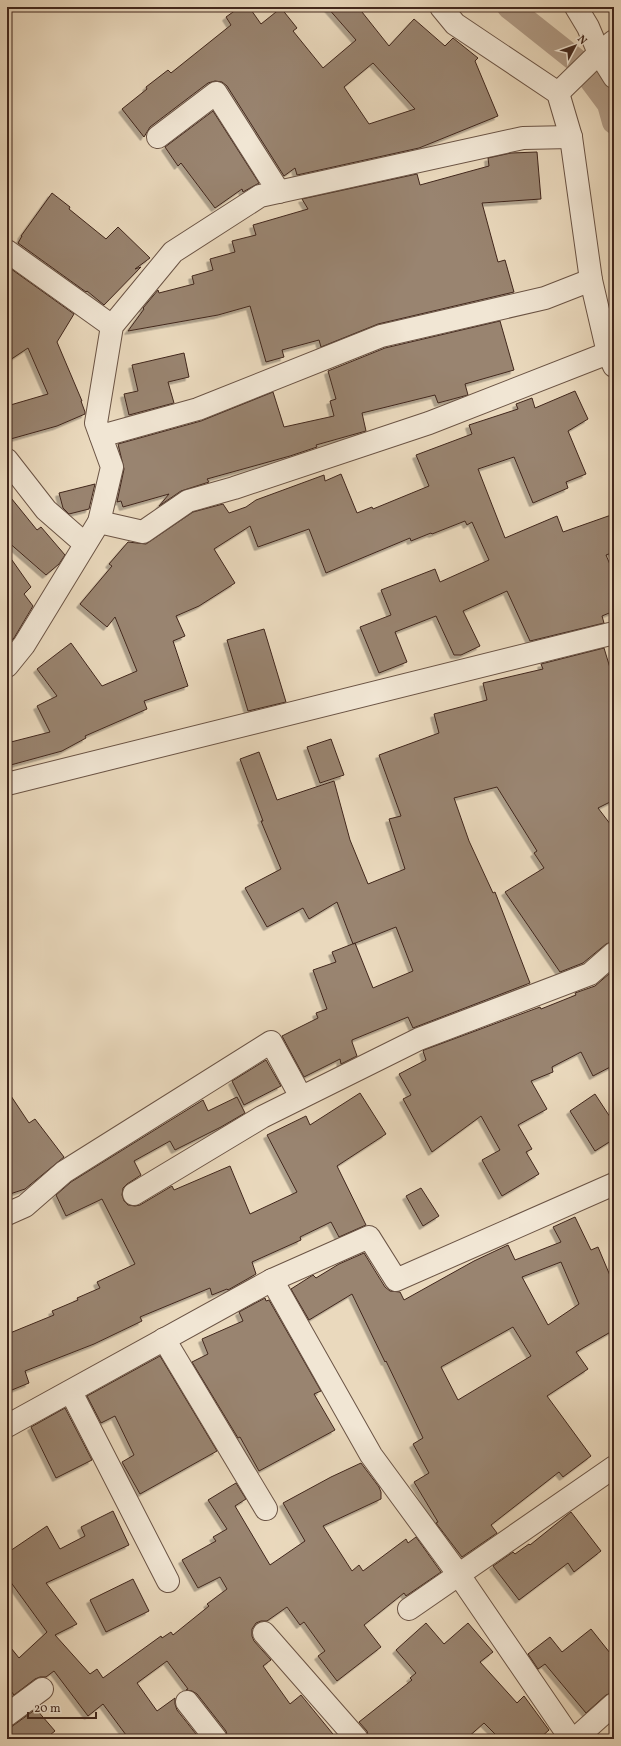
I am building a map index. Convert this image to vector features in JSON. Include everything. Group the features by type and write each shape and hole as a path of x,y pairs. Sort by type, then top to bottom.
{"street":[{"path":"99,522 143,532 188,501 234,488 429,423 611,360 591,280 571,137 558,92 455,24 441,7"},
{"path":"576,7 588,27 607,47 614,77"},
{"path":"558,92 607,47"},
{"path":"158,137 216,93 279,192"},
{"path":"7,666 24,645 99,522 112,467 96,423 112,326 173,252 260,196 524,138 571,137"},
{"path":"7,251 112,326"},
{"path":"101,436 198,409 381,336 545,298 591,280"},
{"path":"7,460 46,510 85,544"},
{"path":"7,784 614,633"},
{"path":"134,1194 262,1117 301,1097 418,1039 590,974 614,953"},
{"path":"7,1214 25,1206 64,1172 271,1042 301,1097"},
{"path":"7,1426 272,1280 369,1237 396,1280 614,1184"},
{"path":"272,1280 371,1455 459,1574 571,1739"},
{"path":"164,1339 266,1509"},
{"path":"71,1392 168,1581"},
{"path":"409,1609 614,1467"},
{"path":"264,1633 357,1739"},
{"path":"7,1715 42,1689"},
{"path":"187,1702 216,1739"},
{"path":"575,1739 614,1704"}],"building":[{"path":"240,7 249,7 261,24 281,8 297,28 293,31 323,68 356,40 327,7 358,7 389,46 414,19 445,46 453,38 478,58 475,61 498,116 419,148 297,175 295,168 284,176 227,86 222,82 215,81 208,83 150,127 144,137 122,109 147,89 146,87 168,70 171,73 231,25 226,17","holes":["373,63 415,109 369,124 344,87"]},
{"path":"213,111 259,183 243,192 242,189 215,208 181,163 178,166 165,147"},
{"path":"537,152 541,199 482,203 498,262 505,260 514,292 378,324 321,347 319,340 282,350 284,357 266,362 250,306 218,315 128,331 144,309 143,308 158,290 159,293 194,284 192,276 213,270 210,259 235,252 232,241 256,235 253,225 308,209 302,199 417,174 420,185 489,166 488,158 511,153"},
{"path":"52,193 106,239 118,227 150,258 135,269 141,267 104,305 87,291 86,292 18,243 21,236"},
{"path":"7,266 74,314 57,342 82,401 85,414 57,426 7,440 7,406 48,394 28,348 7,362"},
{"path":"500,321 514,370 465,384 468,395 438,403 435,395 362,413 366,431 316,445 317,447 290,456 207,479 209,482 181,491 159,506 169,494 123,507 121,501 117,502 124,469 118,444 201,421 273,392 284,427 334,416 330,401 336,399 328,371 385,348"},
{"path":"184,353 189,377 168,382 174,403 129,415 124,394 138,391 132,365"},
{"path":"575,391 588,419 568,431 586,474 566,482 568,488 533,503 514,457 478,469 505,538 557,516 563,532 614,514 614,552 606,555 614,574 614,611 602,616 604,623 530,641 507,591 463,611 480,646 461,655 454,655 436,616 395,632 407,662 379,673 360,627 391,615 381,590 435,569 440,582 489,560 472,522 467,525 465,521 411,541 410,538 326,573 309,529 258,547 250,526 214,549 235,583 199,606 176,616 185,636 173,641 188,686 144,701 147,709 85,736 86,738 62,751 7,766 7,743 50,732 37,706 57,696 37,669 71,643 102,686 137,671 115,617 107,627 80,604 112,566 109,564 128,542 146,544 193,512 223,504 229,513 246,507 256,500 324,475 325,481 341,474 357,513 372,507 373,509 429,486 416,455 472,434 469,425 518,409 516,404 532,398 535,408"},
{"path":"95,484 89,509 69,514 63,508 59,493"},
{"path":"7,493 37,530 41,527 65,555 59,564 46,575 7,541"},
{"path":"7,553 31,587 24,594 33,606 14,638 7,644"},
{"path":"264,629 286,702 248,711 227,640"},
{"path":"604,648 614,681 614,800 598,808 614,829 614,941 606,944 583,963 560,972 505,892 544,868 534,853 537,851 497,787 454,798 469,841 493,893 495,892 530,983 413,1028 408,1017 352,1040 357,1056 341,1064 340,1059 304,1077 282,1036 318,1018 316,1013 327,1009 313,970 336,962 332,952 353,944 337,902 309,919 303,908 267,927 245,888 281,869 261,821 263,821 240,759 259,752 277,800 334,781 350,840 368,884 405,869 389,819 401,816 379,755 439,733 434,714 487,700 483,683 543,669 541,664","holes":["396,927 413,971 373,988 355,943"]},
{"path":"331,739 344,775 320,783 307,747"},
{"path":"610,973 614,979 614,1065 593,1076 581,1052 552,1067 553,1072 531,1081 547,1109 518,1125 532,1149 526,1152 539,1174 502,1196 482,1160 500,1150 481,1116 432,1152 403,1099 411,1095 399,1074 426,1060 424,1050 540,1007 541,1009 576,995 575,993 595,986"},
{"path":"266,1060 281,1086 244,1105 232,1081"},
{"path":"7,1090 29,1123 35,1119 64,1157 25,1189 7,1195"},
{"path":"360,1093 386,1134 337,1166 366,1225 339,1237 331,1222 300,1237 301,1240 252,1262 256,1274 228,1290 227,1289 212,1295 210,1288 140,1317 142,1321 94,1344 25,1371 29,1383 7,1392 7,1329 9,1329 10,1333 54,1315 52,1311 78,1300 77,1298 100,1288 97,1282 135,1264 102,1199 66,1216 56,1195 71,1182 203,1100 208,1111 237,1097 245,1113 175,1150 170,1141 134,1161 141,1175 123,1188 122,1195 124,1201 128,1205 140,1205 172,1186 174,1190 230,1166 250,1214 297,1192 267,1135 306,1116 310,1125"},
{"path":"595,1094 614,1123 614,1139 595,1151 570,1111"},
{"path":"421,1188 439,1216 423,1226 406,1196"},
{"path":"575,1217 591,1250 598,1247 614,1285 614,1330 576,1352 588,1369 547,1396 591,1456 563,1477 559,1472 491,1525 497,1533 462,1557 436,1523 438,1522 414,1482 429,1473 413,1444 423,1438 352,1294 309,1320 291,1289 313,1275 316,1278 339,1264 364,1253 385,1287 390,1291 400,1292 404,1300 474,1261 508,1245 515,1260 561,1242 553,1227","holes":["561,1262 579,1304 548,1325 522,1277","513,1327 531,1356 458,1400 441,1367"]},
{"path":"265,1298 266,1301 269,1300 321,1391 314,1394 335,1430 259,1471 240,1437 238,1438 192,1362 208,1354 202,1339 243,1321 239,1312"},
{"path":"160,1356 217,1451 140,1494 122,1462 134,1455 115,1416 101,1423 87,1396"},
{"path":"65,1408 92,1460 56,1478 31,1427"},
{"path":"361,1463 379,1487 381,1499 323,1526 352,1571 359,1565 363,1571 406,1539 408,1543 416,1537 441,1572 406,1596 404,1593 364,1625 381,1647 337,1681 318,1656 325,1651 304,1622 300,1625 287,1607 267,1621 256,1623 252,1629 254,1641 271,1660 263,1666 290,1704 301,1695 337,1739 228,1739 226,1731 197,1694 186,1690 188,1689 167,1661 137,1683 157,1711 175,1698 177,1710 200,1739 129,1739 103,1704 88,1716 54,1671 46,1677 35,1679 14,1695 7,1686 7,1643 19,1658 47,1632 7,1577 7,1553 47,1526 60,1549 85,1536 81,1527 113,1511 129,1545 46,1583 77,1624 55,1635 90,1674 97,1669 103,1678 161,1636 162,1638 171,1632 173,1635 209,1606 207,1604 227,1589 220,1577 198,1588 182,1560 216,1541 213,1537 227,1529 208,1500 236,1483 246,1499 235,1506 270,1565 305,1541 283,1503 331,1477"},
{"path":"571,1512 601,1551 574,1572 568,1563 519,1600 493,1566 513,1552 515,1554 529,1544 530,1545"},
{"path":"133,1579 149,1611 106,1632 90,1600"},
{"path":"426,1623 444,1644 468,1623 493,1652 480,1662 517,1703 524,1696 549,1730 539,1739 500,1739 484,1723 466,1739 369,1739 367,1731 359,1722 412,1680 410,1678 416,1673 396,1650"},
{"path":"591,1629 614,1658 614,1692 606,1695 586,1713 545,1664 538,1669 528,1654 550,1637 562,1652"},
{"path":"36,1709 55,1731 45,1739 7,1739 7,1730"}],"waterway":[{"path":"509,7 577,61 609,104 614,122"}]}
